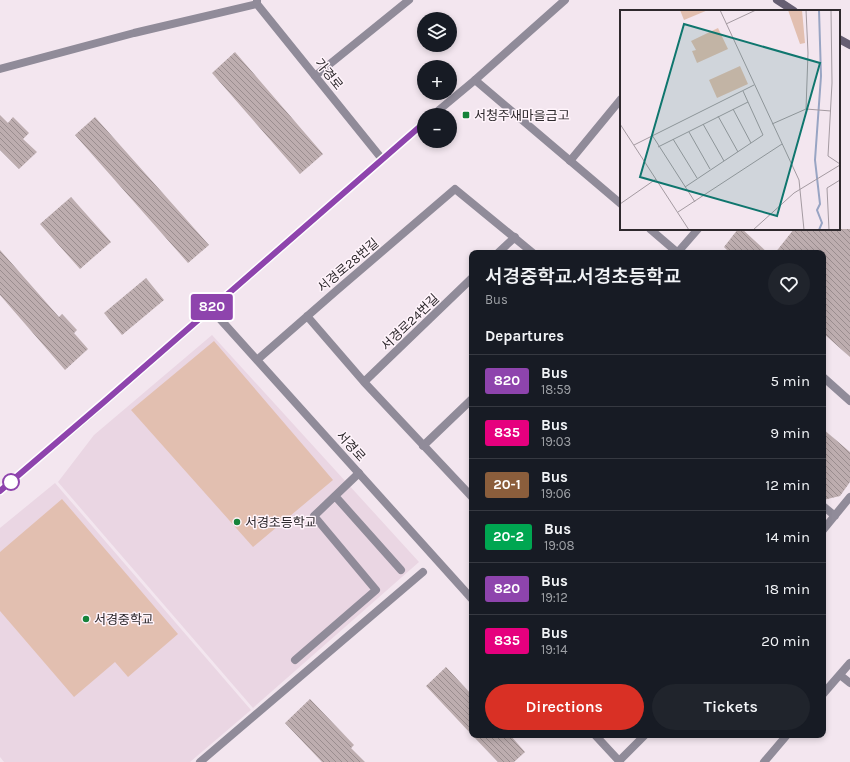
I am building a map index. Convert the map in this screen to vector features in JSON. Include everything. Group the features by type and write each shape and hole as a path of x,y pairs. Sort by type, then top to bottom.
{"main road":[{"path":"777,0 792,10"},
{"path":"840,40 850,45"}],"street":[{"path":"315,76 409,0"},
{"path":"441,108 565,0"},
{"path":"0,69 257,2"},
{"name":"가경로","path":"257,2 382,159"},
{"path":"475,80 620,203"},
{"path":"570,160 620,100"},
{"path":"0,492 417,129"},
{"name":"서경로28번길","path":"257,360 306,316 456,189 515,237"},
{"path":"651,230 674,250"},
{"path":"680,250 697,230"},
{"path":"501,250 515,237 530,250"},
{"name":"서경로24번길","path":"364,382 469,281"},
{"name":"서경로","path":"211,308 469,596"},
{"path":"306,316 364,382 469,494"},
{"path":"826,381 850,401"},
{"path":"423,446 469,402"},
{"path":"295,660 376,590 314,516 359,473"},
{"path":"335,496 401,570"},
{"path":"826,526 850,497"},
{"path":"826,508 835,516"},
{"path":"200,762 423,572"},
{"path":"826,691 850,663"},
{"path":"840,675 850,683"},
{"path":"598,738 619,761 642,738"},
{"path":"764,762 784,738"}],"shaded area":[{"name":"서경초등학교","path":"212,335 419,562 253,708 58,482 94,435"},
{"path":"214,341 333,480 253,547 131,410"},
{"name":"서경중학교","path":"55,483 251,710 190,762 4,762 0,757 0,528"},
{"path":"62,499 178,634 128,677 115,662 74,697 0,611 0,552"}],"building":[{"path":"235,52 323,154 300,174 212,73"},
{"path":"0,115 8,123 13,117 29,133 23,139 37,152 19,169 0,150"},
{"path":"95,117 209,245 188,263 75,135"},
{"path":"71,197 111,242 80,269 40,224"},
{"path":"850,229 850,357 826,336 826,250 777,250 793,230"},
{"path":"737,230 743,230 765,250 727,250 724,247"},
{"path":"0,250 59,317 62,314 77,330 74,333 88,349 65,370 0,295"},
{"path":"146,278 164,300 122,335 104,313"},
{"path":"826,432 850,452 850,482 840,496 826,499"},
{"path":"446,667 469,692 469,732 426,686"},
{"path":"310,699 354,745 351,748 365,762 322,762 285,723"},
{"path":"475,738 513,738 525,752 514,762 498,762"}],"bus line":[{"name":"820","path":"0,491 417,129"}],"place":[{"name":"서청주새마을금고","path":"466,115"},
{"name":"서경초등학교","path":"237,522"},
{"name":"서경중학교","path":"86,619"}]}
